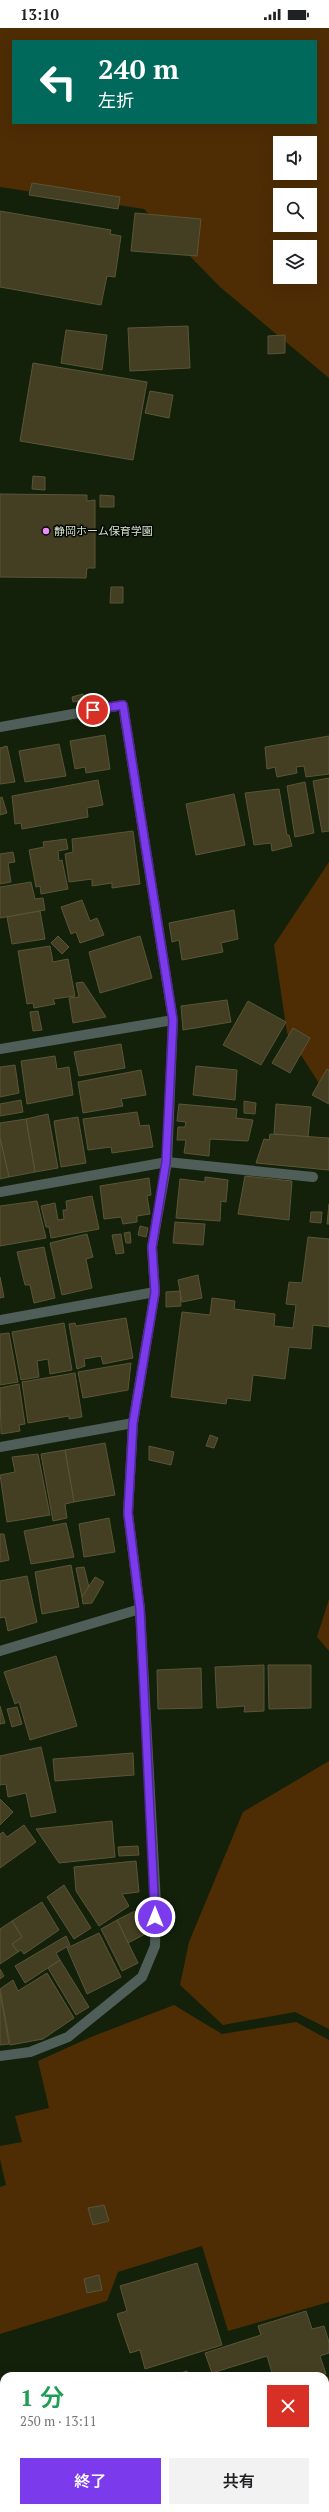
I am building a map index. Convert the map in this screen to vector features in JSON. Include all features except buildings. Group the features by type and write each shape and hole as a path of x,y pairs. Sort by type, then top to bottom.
{"street":[{"path":"0,727 123,705 173,1020 166,1162 152,1247 155,1292 133,1423 128,1513 140,1609 156,1903 155,1946 142,1977 68,2037 30,2052 0,2056"},
{"path":"0,1049 173,1020"},
{"path":"0,1192 166,1162 313,1178"},
{"path":"0,1320 155,1292"},
{"path":"0,1447 133,1423"},
{"path":"0,1651 140,1609"}],"shaded area":[{"path":"0,28 329,28 329,378 220,287 144,209 0,187"},
{"path":"329,862 329,1099 287,1033 274,945"},
{"path":"329,1599 329,1651 317,1637"},
{"path":"329,1761 329,2029 295,2012 223,2025 180,1985 189,1942 243,1812"},
{"path":"174,2005 222,2034 296,2022 329,2040 329,2302 228,2331 202,2246 118,2272 107,2301 0,2334 0,2187 6,2185 0,2159 0,2146 22,2142 15,2116 49,2108 38,2061 91,2037"}],"place":[{"name":"静岡ホーム保育学園","path":"46,531"}],"route":[{"path":"93,710 123,705 140,804 173,1020 166,1162 152,1247 155,1292 133,1423 128,1513 140,1609 156,1903 155,1917"}]}
